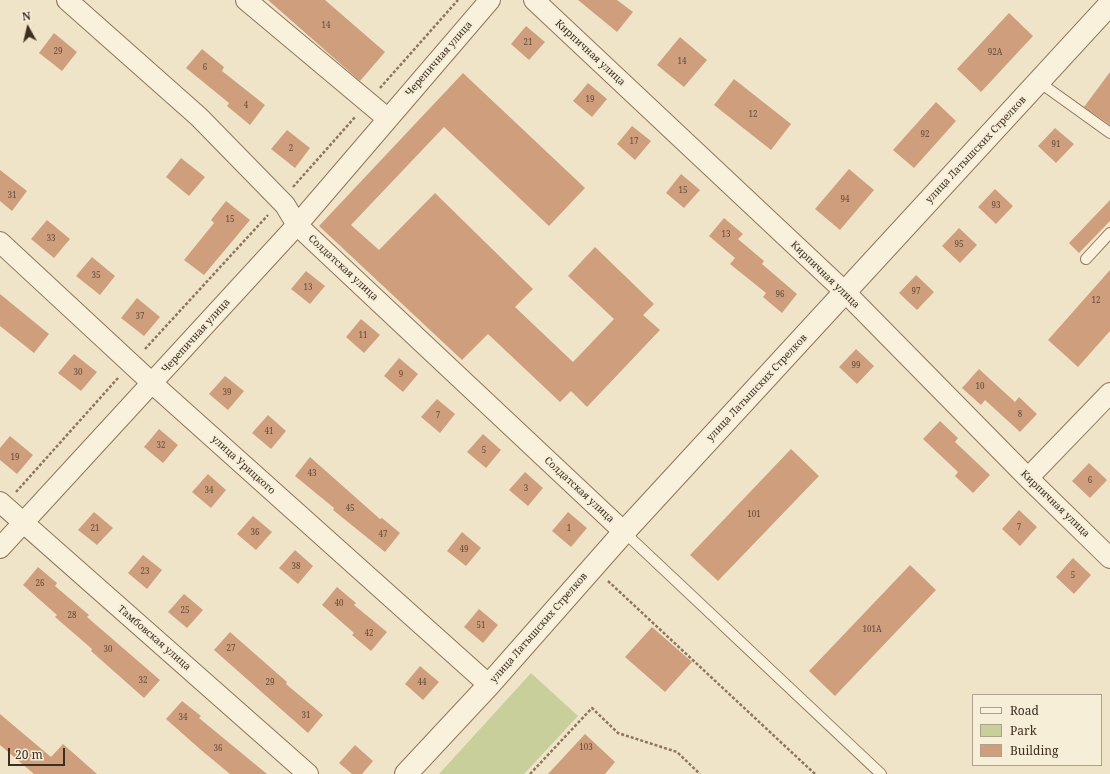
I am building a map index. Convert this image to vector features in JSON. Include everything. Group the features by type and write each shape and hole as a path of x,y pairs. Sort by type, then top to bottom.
{"street":[{"name":"Солдатская улица","path":"67,0 199,117 281,201 297,225 624,532"},
{"path":"246,0 388,119"},
{"name":"Черепичная улица","path":"0,548 153,384 297,225 490,0"},
{"name":"Кирпичная улица","path":"534,0 845,292 1028,478 1110,558"},
{"name":"улица Латышских Стрелков","path":"406,774 489,685 624,532 1110,4"},
{"name":"улица Урицкого","path":"0,242 153,384 489,685"},
{"path":"1028,478 1110,393"},
{"name":"Тамбовская улица","path":"2,504 308,774"}],"lane":[{"path":"1039,82 1110,133"},
{"path":"1086,259 1110,233"},
{"path":"624,532 881,774"}],"path":[{"path":"2,504 281,201 458,0"},
{"path":"593,567 815,774"},
{"path":"530,774 592,708 618,733 677,752 700,774"}],"green space":[{"path":"531,673 578,716 524,774 439,774"}],"building":[{"path":"268,0 325,0 385,52 360,81"},
{"path":"578,0 617,0 633,12 617,32"},
{"path":"1009,13 1033,36 981,92 957,69"},
{"path":"526,26 545,42 529,60 511,44"},
{"path":"54,33 77,52 62,71 39,53"},
{"path":"680,37 707,60 684,87 657,65"},
{"path":"202,49 224,67 222,71 265,105 250,125 227,106 229,103 186,68"},
{"path":"1110,72 1110,125 1084,107"},
{"path":"463,73 585,188 549,226 444,127 351,225 379,250 435,193 533,289 515,307 573,362 614,319 568,276 595,247 654,304 643,315 660,330 587,407 571,391 560,402 488,334 462,360 319,226"},
{"path":"734,79 791,124 771,150 714,105"},
{"path":"588,83 607,99 592,117 573,101"},
{"path":"936,102 956,121 914,168 893,150"},
{"path":"632,126 651,141 635,160 617,144"},
{"path":"1055,128 1074,144 1056,163 1038,146"},
{"path":"287,130 310,148 295,168 271,149"},
{"path":"181,158 205,177 189,196 166,177"},
{"path":"849,169 874,190 840,230 815,209"},
{"path":"0,170 27,191 12,211 0,201"},
{"path":"681,174 700,190 684,208 666,193"},
{"path":"995,189 1013,206 996,224 978,207"},
{"path":"1110,200 1110,221 1079,253 1069,243"},
{"path":"226,201 250,220 204,275 184,260 214,223 211,220"},
{"path":"724,218 743,234 738,239 764,261 762,264 797,294 782,313 763,297 766,293 730,264 735,258 709,236"},
{"path":"47,220 70,239 54,258 31,239"},
{"path":"959,228 977,245 960,263 942,246"},
{"path":"92,257 115,276 100,295 76,276"},
{"path":"1110,270 1110,331 1078,367 1048,340"},
{"path":"306,271 325,286 310,304 291,289"},
{"path":"916,275 934,292 917,310 899,293"},
{"path":"0,294 49,334 34,353 0,326"},
{"path":"137,298 160,317 144,336 121,318"},
{"path":"361,319 380,335 364,353 346,337"},
{"path":"856,349 874,366 857,384 839,367"},
{"path":"74,354 97,372 81,391 58,373"},
{"path":"399,358 418,374 403,392 384,376"},
{"path":"979,369 1015,402 1019,397 1037,414 1020,432 985,400 981,405 962,388"},
{"path":"225,376 244,391 228,410 209,394"},
{"path":"437,399 455,414 440,433 421,417"},
{"path":"268,415 286,431 271,449 252,433"},
{"path":"940,421 958,438 955,442 990,475 973,493 955,476 958,472 923,439"},
{"path":"159,429 178,445 163,463 144,447"},
{"path":"483,434 501,450 486,468 467,452"},
{"path":"10,436 33,455 17,474 0,460 0,448"},
{"path":"791,449 819,476 718,581 690,555"},
{"path":"310,457 380,519 382,518 400,533 385,552 333,510 334,508 295,476"},
{"path":"1089,463 1107,480 1090,498 1072,481"},
{"path":"525,472 543,488 528,506 509,490"},
{"path":"208,474 226,490 211,508 192,492"},
{"path":"1019,510 1037,527 1020,546 1002,529"},
{"path":"94,512 113,528 97,545 78,530"},
{"path":"568,512 587,528 571,547 552,531"},
{"path":"253,516 272,532 256,550 237,534"},
{"path":"462,532 481,548 466,566 447,551"},
{"path":"295,550 313,566 298,584 279,568"},
{"path":"143,555 162,570 147,589 128,573"},
{"path":"1073,558 1091,575 1074,594 1056,577"},
{"path":"910,565 936,590 835,696 809,671"},
{"path":"38,567 57,583 55,586 89,615 87,617 160,680 144,698 91,651 92,649 55,617 57,615 23,585"},
{"path":"337,587 356,603 354,605 387,632 371,651 352,635 354,633 322,605"},
{"path":"184,594 203,610 187,628 168,612"},
{"path":"479,609 498,625 483,643 464,627"},
{"path":"652,627 692,662 665,692 625,657"},
{"path":"230,632 287,682 286,684 323,715 308,733 214,650"},
{"path":"420,666 439,682 423,700 405,684"},
{"path":"182,701 201,716 199,718 267,774 230,774 201,750 166,719"},
{"path":"0,714 51,757 63,744 97,774 34,774 0,745"},
{"path":"585,734 615,762 605,774 548,774"},
{"path":"355,745 373,761 362,774 352,774 339,763"}]}
